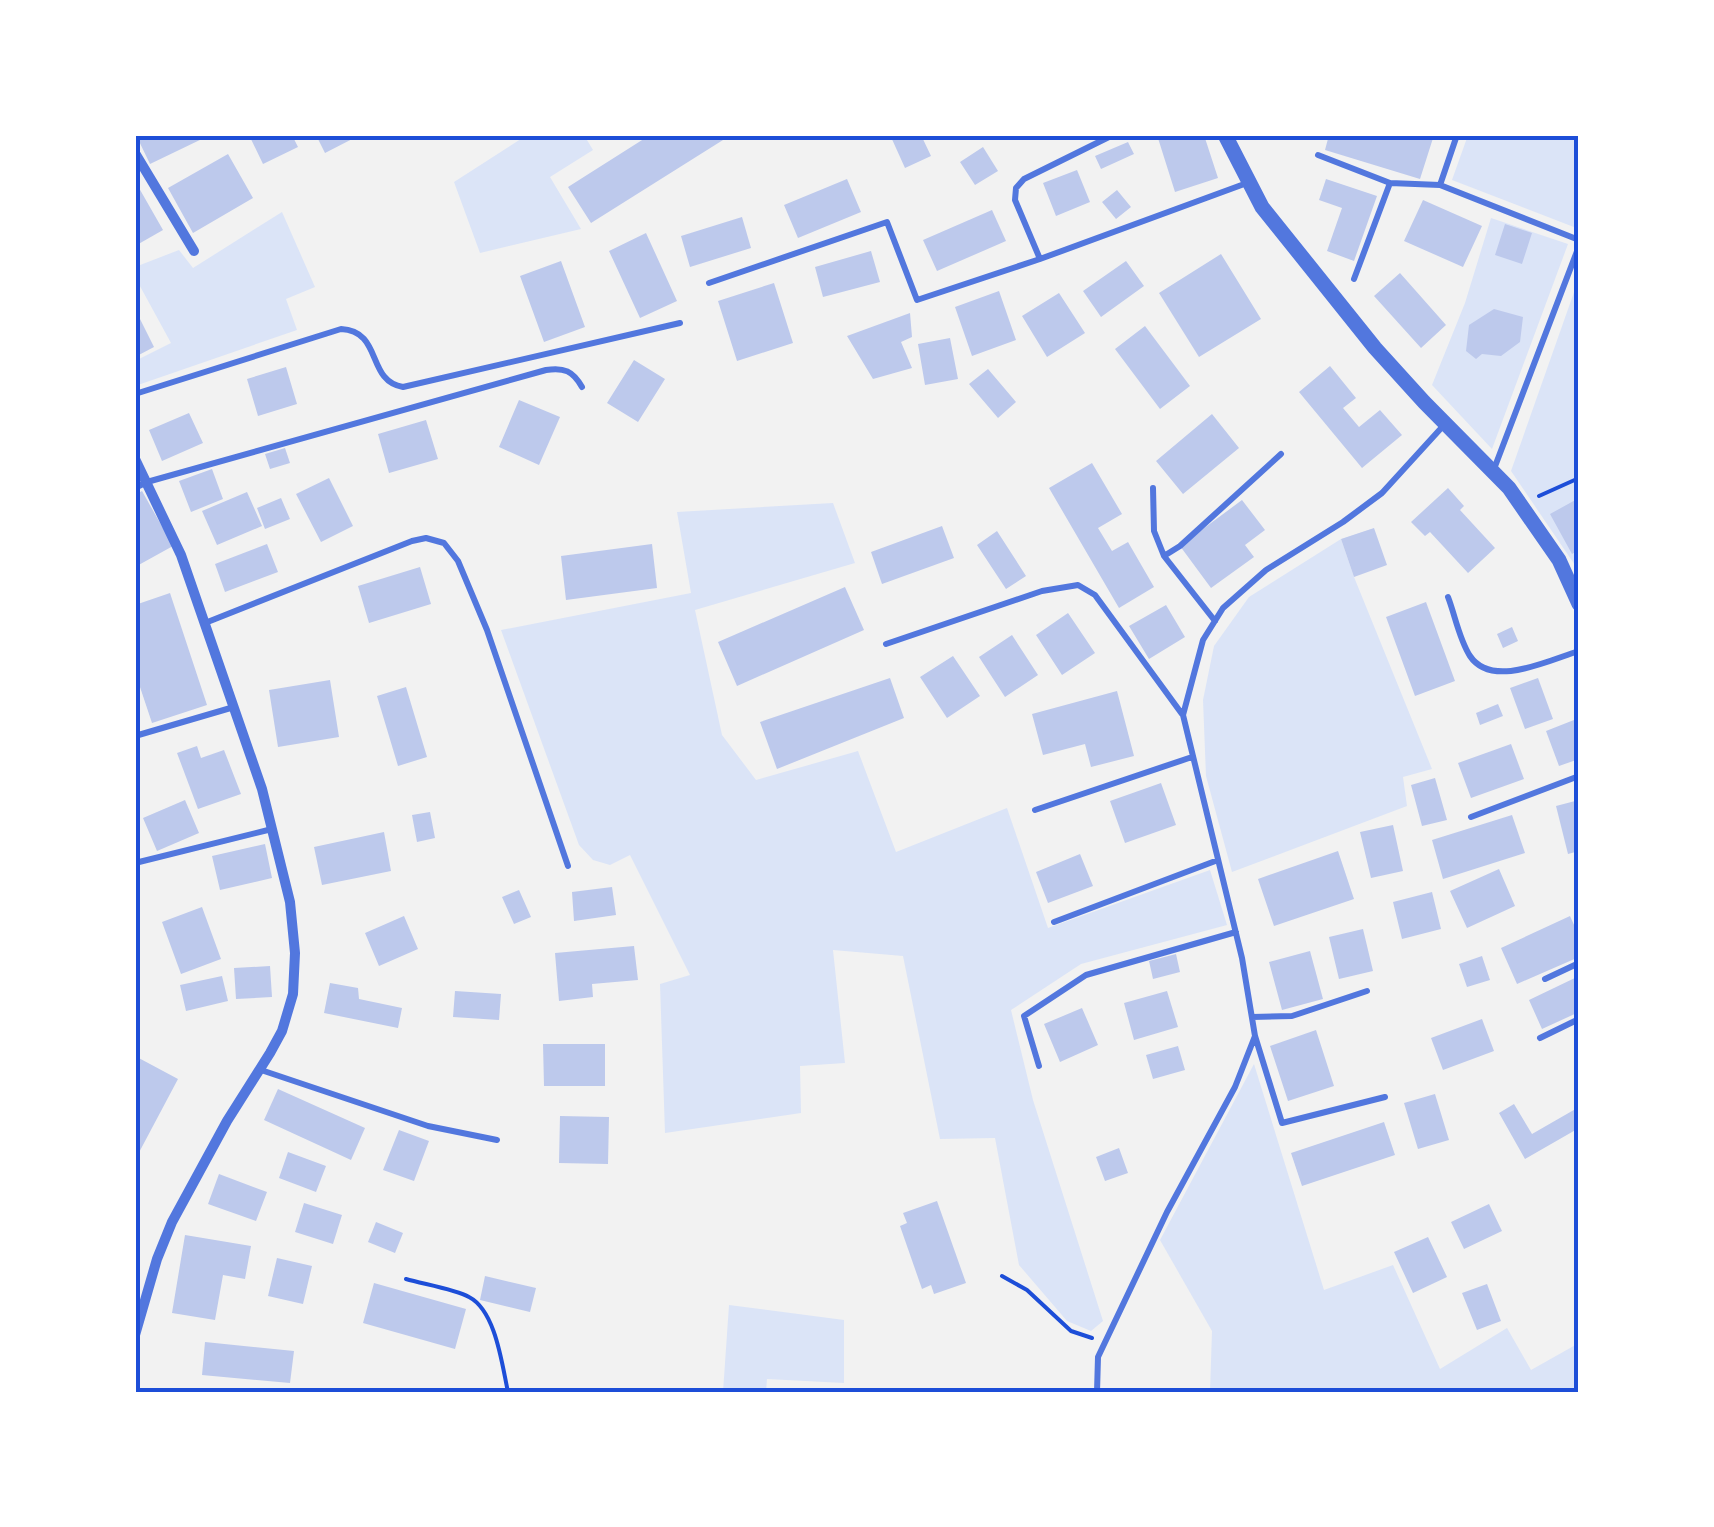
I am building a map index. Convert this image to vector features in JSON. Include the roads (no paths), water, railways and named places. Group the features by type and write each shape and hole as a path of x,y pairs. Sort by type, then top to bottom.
{"street":[{"path":"1225,135 1248,183 1273,222 1375,348 1521,505 1565,570 1579,604"},
{"path":"135,153 194,251"},
{"path":"135,459 182,555 262,789 292,911 295,967 286,1019 276,1043 227,1121 166,1233 135,1335"}],"lane":[{"path":"1040,259 1015,200 1016,188 1024,179 1113,135"},
{"path":"1440,186 1457,135"},
{"path":"1318,155 1390,183 1440,186 1579,243 1493,471"},
{"path":"708,283 886,222 917,300 1248,183"},
{"path":"1354,278 1390,183"},
{"path":"135,394 341,329 360,333 385,378 390,384 403,387 680,323"},
{"path":"135,488 546,370 569,371 582,387"},
{"path":"1182,715 1203,640 1223,608 1266,570 1382,494 1445,424"},
{"path":"1164,556 1281,454"},
{"path":"1153,488 1154,531 1164,556 1215,620"},
{"path":"205,623 405,544 426,538 444,543 458,561 487,630 568,866"},
{"path":"886,644 1042,591 1078,585 1095,595 1182,715 1236,932 1255,1036 1282,1123 1384,1097"},
{"path":"1448,596 1470,656 1484,668 1506,672 1579,651"},
{"path":"135,736 234,707"},
{"path":"1035,810 1192,757"},
{"path":"1471,818 1579,776"},
{"path":"135,863 273,829"},
{"path":"1054,922 1218,860"},
{"path":"1039,1066 1024,1016 1086,975 1236,932"},
{"path":"1544,979 1579,963"},
{"path":"1252,1017 1292,1016 1366,992"},
{"path":"1540,1038 1579,1019"},
{"path":"1097,1392 1098,1357 1167,1212 1235,1086 1255,1036"},
{"path":"260,1070 428,1126 497,1140"}]}
